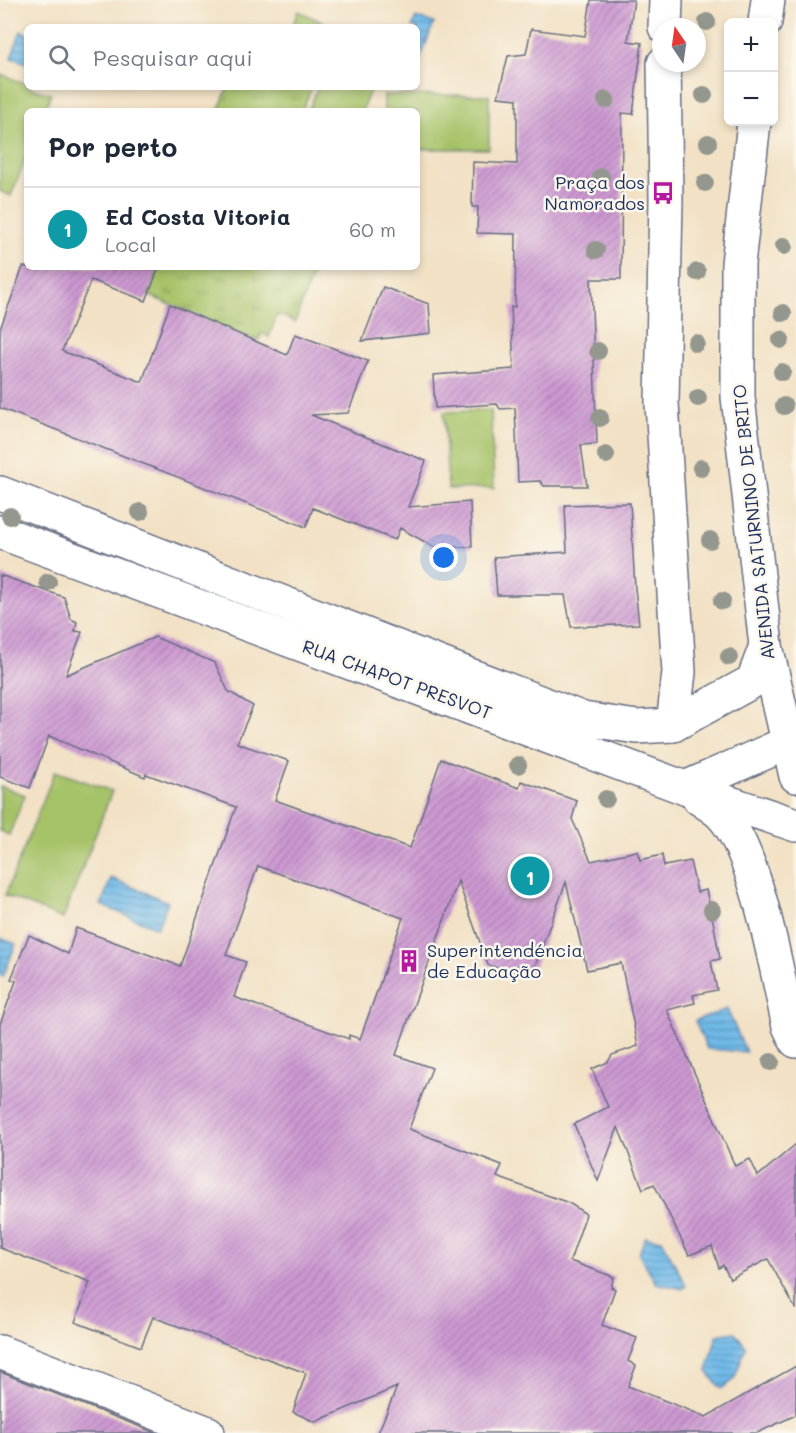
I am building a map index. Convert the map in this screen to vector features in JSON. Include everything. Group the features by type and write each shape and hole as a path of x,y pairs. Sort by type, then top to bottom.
{"street":[{"path":"665,18 666,0"},
{"path":"766,18 768,0"},
{"path":"664,72 666,199 662,403 679,672 672,725"},
{"name":"AVENIDA SATURNINO DE BRITO","path":"754,126 738,264 738,397 766,646 792,738 796,776"},
{"name":"RUA CHAPOT PRESVOT","path":"0,493 583,719 637,727 672,725 753,681 766,646"},
{"name":"RUA CHAPOT PRESVOT","path":"0,532 685,788 796,825"},
{"path":"792,738 685,788 722,815 743,848 763,914 789,1026 796,1041"},
{"path":"0,1353 208,1433"}],"green space":[{"path":"298,11 328,24 293,24"},
{"path":"0,74 24,83 24,90 37,90 51,94 45,108 24,108 24,163 11,196 0,191"},
{"path":"227,90 311,90 303,108 219,108"},
{"path":"317,90 370,90 363,108 309,108"},
{"path":"384,95 489,95 489,149 420,149 420,108 384,108"},
{"path":"158,270 314,270 295,322 278,314 269,337 262,333 258,342 148,295"},
{"path":"491,410 494,488 448,489 444,412"},
{"path":"55,771 112,791 63,919 5,895"},
{"path":"0,786 25,795 9,835 0,831"}],"water":[{"path":"416,18 434,23 420,59 420,24 413,24"},
{"path":"21,31 24,32 24,62 11,58"},
{"path":"111,878 168,902 157,928 101,905"},
{"path":"0,938 16,944 3,977 0,976"},
{"path":"727,1009 746,1052 707,1049 695,1021"},
{"path":"645,1237 662,1240 686,1285 683,1289 656,1283 639,1254"},
{"path":"735,1332 746,1347 734,1380 721,1389 707,1371 717,1335"}],"building":[{"path":"591,0 634,0 628,41 642,43 633,114 622,113 621,279 591,279 597,444 581,445 587,486 544,486 540,481 518,482 515,408 500,409 497,404 435,408 433,375 514,369 511,307 515,307 516,234 477,233 478,207 472,207 473,162 517,164 517,99 498,97 508,56 526,54 531,29 585,36"},
{"path":"23,267 24,270 158,270 146,301 91,280 62,351 142,382 170,304 287,355 295,334 368,361 348,413 311,415 426,461 408,507 470,502 472,547 434,547 400,528 395,540 313,508 306,527 0,408 0,329"},
{"path":"383,287 429,304 431,333 362,341"},
{"path":"630,503 639,624 571,627 565,595 497,595 494,557 567,552 565,505"},
{"path":"0,575 64,597 71,619 77,622 75,631 82,632 66,675 155,637 215,663 228,691 253,706 237,743 289,761 275,800 410,848 441,759 519,788 521,781 577,801 572,819 591,861 637,851 640,860 662,855 664,866 690,861 697,892 706,890 713,921 720,959 711,961 717,990 693,995 695,1003 667,1010 735,1166 750,1159 758,1176 796,1144 796,1310 768,1259 730,1279 723,1265 719,1268 712,1246 689,1255 654,1184 643,1189 618,1127 598,1181 574,1124 608,1107 592,1069 608,1062 612,1055 638,1046 621,963 587,970 566,882 533,971 517,965 514,974 488,965 458,881 396,1055 432,1068 409,1129 502,1165 497,1177 569,1203 586,1214 570,1261 614,1277 611,1287 615,1289 602,1325 637,1338 628,1361 636,1366 628,1386 706,1417 796,1366 796,1415 757,1433 378,1433 397,1387 315,1422 293,1412 306,1373 153,1317 141,1347 75,1322 90,1282 0,1248 0,1024 16,981 11,979 29,935 68,954 76,928 180,966 236,807 146,774 145,777 49,736 30,788 0,777","holes":["258,866 403,918 360,1039 349,1035 349,1039 234,997 246,962 226,955"]},
{"path":"0,1372 156,1433 0,1433"}],"place":[{"name":"Praça dos Namorados","path":"663,193"},
{"name":"Ed Costa Vitoria","path":"530,876"},
{"name":"Superintendéncia de Educação","path":"409,961"}]}
